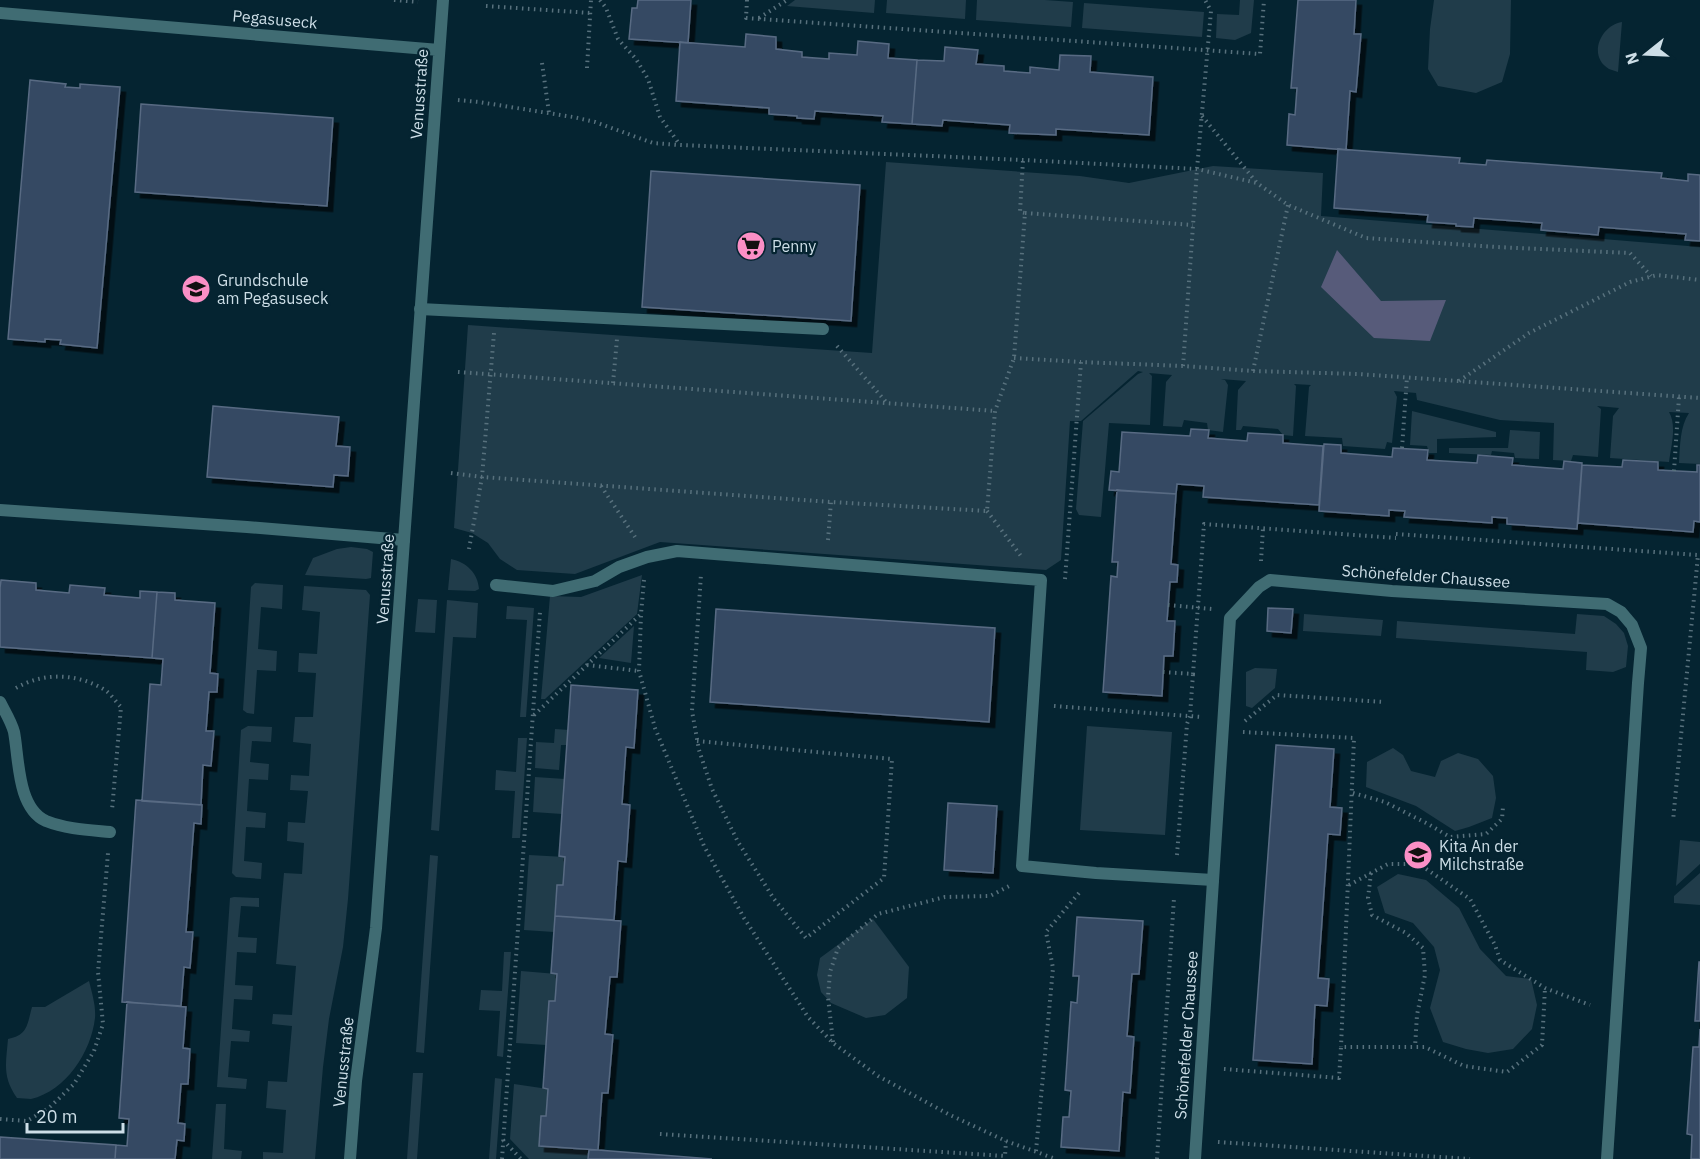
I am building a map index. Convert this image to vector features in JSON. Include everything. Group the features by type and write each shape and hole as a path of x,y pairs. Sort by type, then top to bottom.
{"street":[{"name":"Venusstraße","path":"350,1159 356,1081 376,928 443,0"},
{"name":"Pegasuseck","path":"0,13 439,50"},
{"path":"420,309 823,329"},
{"path":"0,510 404,540"},
{"path":"496,585 553,591 595,581 619,567 647,557 677,551 1041,580 1022,866 1213,880"},
{"name":"Schönefelder Chaussee","path":"1195,1159 1230,618 1259,587 1270,580 1392,591 1607,603 1621,612 1632,625 1641,648 1607,1159"},
{"path":"0,702 13,730 21,784 30,806 44,820 72,828 110,832"}],"path":[{"path":"394,0 418,2"},
{"path":"587,68 591,0"},
{"path":"600,0 606,8 618,39 636,58 648,79 660,117 680,145"},
{"path":"747,0 746,18 1260,54 1264,0"},
{"path":"759,18 787,0"},
{"path":"1183,366 1192,225 1211,11 1205,0"},
{"path":"486,6 591,13"},
{"path":"542,63 549,113"},
{"path":"451,99 595,122 653,143 1197,169 1257,183"},
{"path":"1202,116 1257,183 1288,204 1366,238 1630,253 1651,276"},
{"path":"1023,160 1020,212 1192,225"},
{"path":"1253,371 1288,204"},
{"path":"1025,213 1014,358 994,411 987,511 1041,580 1065,582 1081,362"},
{"path":"1458,381 1529,333 1630,282 1658,275 1700,279"},
{"path":"469,549 482,477 496,314"},
{"path":"613,383 619,319"},
{"path":"823,329 887,404"},
{"path":"1014,358 1407,377 1700,398"},
{"path":"458,372 994,411"},
{"path":"1402,448 1407,377"},
{"path":"1674,471 1679,397"},
{"path":"451,473 831,502 987,511"},
{"path":"600,485 647,557 641,614 639,671 655,728 704,846 744,918 808,1017 833,1043 878,1076 950,1116 1006,1141 1056,1159"},
{"path":"826,563 831,502"},
{"path":"697,741 892,759 884,878 806,938 774,900 738,842 712,789 697,741 692,711 703,553"},
{"path":"502,1159 542,590"},
{"path":"1168,605 1237,610"},
{"path":"533,715 641,614"},
{"path":"587,665 639,671"},
{"path":"1157,1159 1187,724 1190,716 1193,674"},
{"path":"0,1119 27,1121 51,1107 74,1084 94,1052 103,1024 98,972 121,707 106,691 81,680 54,675 27,682 9,692"},
{"path":"1237,732 1237,727 1277,695 1384,702"},
{"path":"1033,705 1190,716 1223,725 1237,732 1354,738 1339,1078 1200,1067"},
{"path":"1353,794 1385,802 1450,837 1486,834 1502,819 1503,807"},
{"path":"1348,885 1388,864 1419,864 1470,899 1495,945 1500,960 1545,988 1590,1005"},
{"path":"833,1043 828,997 830,972 838,948 878,914 945,897 990,897 1011,886 1022,866"},
{"path":"1036,1151 1053,968 1046,932 1096,873"},
{"path":"1371,873 1368,898 1372,915 1406,933 1423,948 1425,975 1417,1015 1415,1047"},
{"path":"1341,1047 1425,1047 1464,1066 1508,1072 1542,1045 1545,988"},
{"path":"660,1134 1005,1156 1006,1141"},
{"path":"503,1140 521,1159"},
{"path":"1196,1141 1470,1159"}],"shaded area":[{"path":"795,0 875,0 874,13 787,6"},
{"path":"887,0 966,0 965,19 886,13"},
{"path":"977,0 1073,2 1071,27 976,20"},
{"path":"1240,0 1254,0 1251,33 1235,40 1216,38 1217,14 1239,15"},
{"path":"1434,0 1511,0 1510,54 1502,82 1476,93 1438,86 1428,69"},
{"path":"1084,3 1204,12 1202,37 1082,28"},
{"path":"1622,22 1618,72 1602,63 1598,49 1599,42 1608,29"},
{"path":"886,162 1080,176 1129,183 1213,166 1323,173 1321,216 1700,247 1700,464 1679,463 1682,430 1689,413 1669,412 1673,430 1669,462 1610,458 1613,416 1619,408 1597,406 1601,409 1598,457 1573,455 1571,461 1553,460 1554,423 1500,420 1417,400 1416,393 1394,391 1397,397 1392,443 1387,442 1385,449 1343,446 1342,438 1305,436 1311,385 1294,384 1296,386 1293,436 1283,435 1278,429 1243,426 1241,430 1236,430 1238,390 1246,381 1221,379 1225,380 1228,385 1223,432 1208,430 1207,423 1184,420 1182,427 1163,426 1166,382 1172,375 1149,373 1152,376 1150,425 1109,423 1101,517 1079,515 1076,509 1083,421 1143,372 1138,371 1081,421 1070,421 1061,560 1046,570 660,542 575,574 517,570 500,559 488,543 472,533 454,528 468,325 872,353"},
{"path":"1337,250 1381,301 1446,300 1430,341 1374,338 1321,287"},
{"path":"1412,411 1496,432 1496,437 1437,439 1437,453 1429,453 1427,446 1410,445"},
{"path":"1510,430 1540,432 1539,459 1515,458 1514,453 1492,451 1491,455 1449,453 1449,448 1508,448"},
{"path":"351,547 373,552 371,578 305,575 313,558 337,549"},
{"path":"451,559 462,563 474,573 479,589 475,591 448,590"},
{"path":"642,575 637,614 545,699 541,699 550,596 581,597"},
{"path":"255,583 283,585 282,609 261,607 258,649 277,651 276,671 257,670 254,714 243,710 251,587"},
{"path":"304,586 366,590 370,595 348,899 343,947 329,1019 315,1159 263,1159 263,1152 283,1153 286,1110 266,1108 268,1081 287,1082 292,1026 272,1024 273,1014 292,1015 296,966 276,964 284,873 302,874 304,843 287,841 288,822 305,823 308,791 290,790 291,775 309,776 311,744 293,742 295,717 313,717 316,673 298,672 299,653 317,654 320,612 302,610"},
{"path":"418,599 437,600 435,633 415,632"},
{"path":"447,600 478,603 476,638 453,637 439,831 431,830"},
{"path":"507,606 534,608 526,717 520,717 527,620 506,619"},
{"path":"1304,614 1383,620 1381,636 1303,631"},
{"path":"1577,614 1604,616 1616,624 1624,633 1628,646 1626,667 1613,672 1586,670 1587,652 1396,638 1397,621 1575,634"},
{"path":"634,626 631,663 599,658"},
{"path":"1255,668 1277,669 1275,688 1252,708 1246,706 1246,672"},
{"path":"248,726 272,727 271,742 252,741 250,762 269,764 268,780 249,779 247,811 266,813 265,828 246,827 244,861 262,863 261,879 236,877 232,873 241,730"},
{"path":"1087,726 1172,732 1165,835 1080,830"},
{"path":"555,729 569,730 567,745 561,745 559,770 535,768 536,742 554,743"},
{"path":"518,738 527,738 520,838 512,838 515,791 495,790 496,770 516,772"},
{"path":"1393,748 1403,755 1411,771 1435,777 1441,761 1458,753 1478,759 1493,776 1496,798 1492,818 1455,831 1416,806 1366,787 1367,762"},
{"path":"535,777 565,779 562,814 533,812"},
{"path":"1680,840 1700,842 1700,864 1676,886"},
{"path":"430,855 438,856 424,1053 416,1052"},
{"path":"529,855 565,857 563,885 557,885 554,932 524,930"},
{"path":"1700,873 1700,905 1674,903 1674,896"},
{"path":"1398,874 1426,880 1459,908 1480,949 1506,976 1531,979 1537,1005 1532,1029 1513,1049 1488,1053 1443,1042 1430,1008 1440,970 1434,947 1413,923 1385,913 1377,887"},
{"path":"230,898 259,898 259,907 241,906 238,937 257,938 256,953 237,952 235,985 253,986 252,1000 234,999 232,1029 250,1031 249,1042 231,1041 228,1077 247,1079 246,1089 217,1087"},
{"path":"873,919 909,967 907,998 885,1015 866,1018 831,1003 821,992 817,975 820,958"},
{"path":"504,952 511,952 503,1057 497,1056 500,1011 479,1010 481,990 502,991"},
{"path":"521,971 557,974 555,1001 549,1001 546,1045 516,1043"},
{"path":"89,981 94,1004 93,1031 75,1068 66,1079 44,1095 31,1099 17,1098 7,1076 8,1039 19,1035 26,1028 32,1007 45,1007"},
{"path":"413,1073 423,1073 417,1159 407,1159"},
{"path":"495,1078 502,1079 496,1159 489,1159"},
{"path":"514,1084 548,1089 546,1116 541,1116 539,1144 589,1150 588,1159 529,1159 510,1139"},
{"path":"216,1104 226,1104 224,1149 242,1151 241,1159 212,1159"}],"building":[{"path":"638,0 691,0 688,43 629,39 632,8 637,8"},
{"path":"1298,0 1356,0 1354,34 1361,34 1356,92 1350,91 1346,150 1287,145 1289,114 1295,115 1297,88 1291,88"},
{"path":"746,34 776,37 776,49 802,52 802,57 829,59 829,53 857,55 858,41 889,44 888,58 917,60 912,124 882,122 883,116 815,111 814,119 797,118 797,116 769,114 769,108 676,101 680,42 745,47"},
{"path":"945,47 978,50 976,64 1004,66 1004,71 1030,73 1030,67 1059,70 1060,55 1091,56 1090,72 1153,77 1149,135 1056,129 1056,135 1009,133 1010,125 943,120 942,126 912,124 917,60 944,61"},
{"path":"30,80 66,84 65,87 80,88 80,84 120,87 97,348 60,344 61,340 45,339 45,342 8,339"},
{"path":"141,104 333,118 327,206 135,192"},
{"path":"1338,149 1460,158 1459,163 1486,165 1487,160 1662,173 1661,178 1688,181 1688,174 1700,175 1700,241 1685,240 1686,234 1599,227 1598,235 1541,230 1542,223 1474,218 1473,227 1456,226 1456,224 1427,222 1428,215 1334,208"},
{"name":"Penny","path":"651,171 860,185 851,321 642,307"},
{"path":"213,406 339,417 336,446 350,447 348,476 334,475 333,487 207,477"},
{"path":"1191,429 1209,430 1208,438 1247,441 1248,433 1283,435 1283,443 1323,446 1319,505 1203,497 1204,486 1177,484 1176,494 1109,490 1111,471 1119,472 1122,432 1190,436"},
{"path":"1324,444 1341,445 1341,453 1392,457 1393,448 1428,450 1427,460 1477,463 1478,455 1513,458 1512,465 1563,469 1564,461 1582,463 1577,529 1507,524 1507,518 1492,517 1492,523 1404,517 1405,511 1389,510 1389,516 1319,511"},
{"path":"1623,460 1658,462 1658,470 1697,472 1697,465 1700,465 1700,522 1694,521 1693,532 1578,523 1582,465 1622,467"},
{"path":"1117,490 1176,494 1171,564 1178,565 1177,582 1170,582 1167,621 1175,621 1173,656 1164,656 1162,696 1103,692 1111,576 1117,577 1118,562 1112,562"},
{"path":"1,580 36,583 36,590 69,593 70,585 105,588 104,595 140,598 140,591 157,592 152,658 0,647"},
{"path":"157,592 175,593 175,600 215,603 210,673 218,674 217,692 209,692 206,731 214,731 211,766 203,765 201,805 142,801 150,684 161,685 163,659 152,658"},
{"path":"1268,608 1293,609 1291,633 1267,631"},
{"path":"716,609 995,628 989,722 710,702"},
{"path":"571,685 638,690 634,748 626,747 622,804 630,805 626,862 618,861 614,920 555,916 557,885 563,885 565,857 559,856"},
{"path":"1276,745 1334,749 1330,807 1342,808 1340,835 1328,834 1318,978 1329,979 1327,1006 1315,1005 1312,1064 1253,1060"},
{"path":"136,800 202,805 201,824 194,823 186,932 193,932 190,968 184,967 181,1006 122,1002"},
{"path":"948,803 997,806 993,873 944,870"},
{"path":"555,916 621,921 617,977 610,977 605,1034 613,1035 608,1093 602,1093 598,1150 539,1146 541,1116 546,1116 548,1089 543,1088 549,1001 555,1001 557,974 551,973"},
{"path":"1077,917 1143,921 1139,974 1132,974 1127,1036 1134,1037 1130,1093 1123,1092 1119,1151 1061,1147 1063,1117 1069,1117 1071,1091 1065,1090 1071,1002 1077,1003 1079,976 1073,976"},
{"path":"1699,962 1700,1021 1695,1021"},
{"path":"127,1002 186,1007 183,1048 190,1049 188,1084 181,1084 178,1123 185,1124 184,1141 177,1140 175,1159 115,1159 116,1145 127,1146 129,1119 119,1118"},
{"path":"1700,1029 1700,1159 1691,1159 1692,1135 1687,1134 1693,1047 1699,1047"},
{"path":"0,1137 116,1145 115,1159 0,1159"},
{"path":"589,1150 598,1150 712,1159 588,1159"}],"place":[{"name":"Penny","path":"751,246"},
{"name":"Grundschule am Pegasuseck","path":"196,289"},
{"name":"Kita An der Milchstraße","path":"1418,855"}]}
